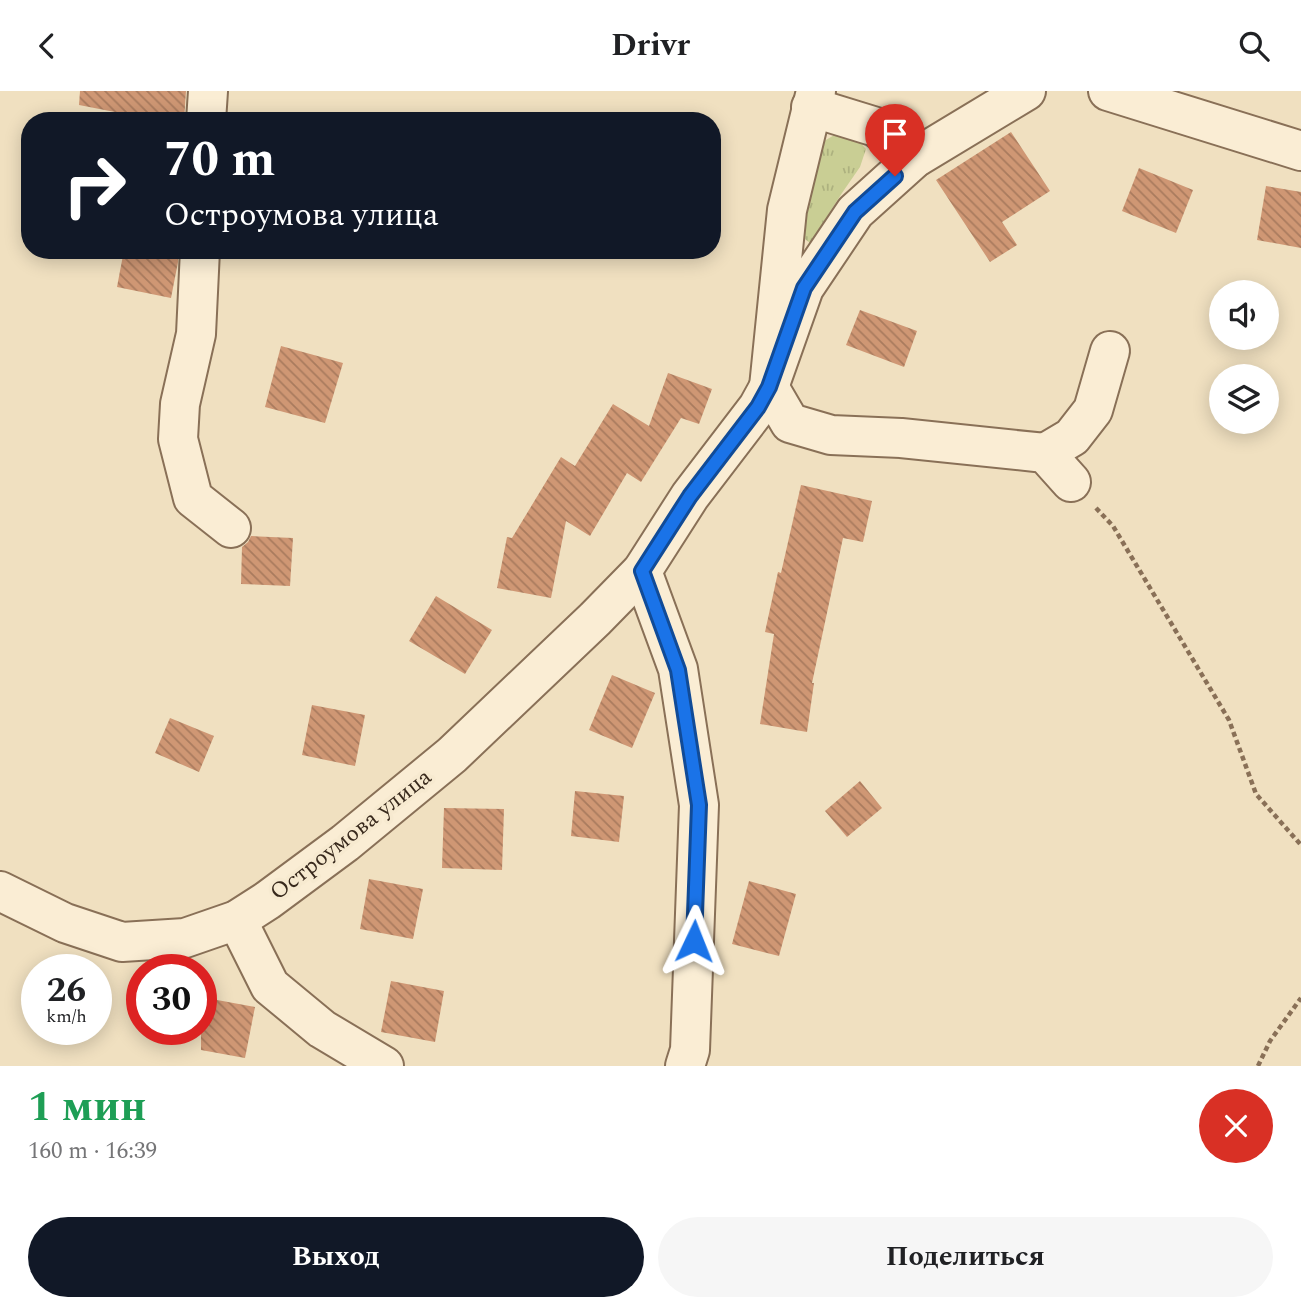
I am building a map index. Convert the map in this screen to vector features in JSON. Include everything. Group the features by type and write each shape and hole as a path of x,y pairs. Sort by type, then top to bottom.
{"street":[{"path":"207,112 208,91"},
{"name":"Остроумова улица","path":"0,891 65,923 122,942 185,937 237,920 345,843 452,755 642,571 690,496 758,407 769,387 804,288 855,212 915,158 1026,91"},
{"path":"1108,91 1301,151"},
{"path":"915,158 876,127 814,99 787,210 769,387 790,423 831,435 901,438 1045,453 1072,436 1093,409 1110,351"},
{"path":"200,259 196,334 180,404 178,439 193,498 231,528"},
{"path":"1045,453 1071,482"},
{"path":"642,571 678,670 699,805 690,1050 684,1066"},
{"path":"237,920 270,986 322,1029 384,1066"}],"path":[{"path":"1071,482 1112,526 1229,720 1256,794 1301,845"},
{"path":"1258,1066 1270,1041 1301,999"}],"green space":[{"path":"836,134 854,136 866,149 860,167 810,243 796,232 814,147"}],"building":[{"path":"80,91 186,91 185,112 115,112 79,105"},
{"path":"1011,132 1050,191 1002,222 1017,245 990,262 936,180"},
{"path":"1139,168 1193,190 1176,233 1122,211"},
{"path":"1266,186 1301,192 1301,248 1257,240"},
{"path":"122,259 178,259 171,298 117,287"},
{"path":"860,310 917,331 904,367 846,345"},
{"path":"281,346 343,363 325,423 265,407"},
{"path":"668,373 712,389 699,424 681,418 641,482 627,473 590,536 566,521 551,598 497,588 507,537 512,538 561,457 575,466 613,404 649,426"},
{"path":"801,485 872,501 863,542 843,538 812,683 807,732 760,724 774,634 765,632"},
{"path":"251,536 293,538 290,586 241,584 242,547"},
{"path":"436,596 492,630 465,674 409,641"},
{"path":"612,675 655,693 632,748 589,730"},
{"path":"312,705 365,715 355,766 302,755"},
{"path":"170,718 214,736 199,772 155,753"},
{"path":"860,781 882,808 847,837 825,811"},
{"path":"575,791 624,796 619,842 571,836"},
{"path":"444,808 504,809 502,870 442,868"},
{"path":"369,879 423,889 413,939 360,929"},
{"path":"749,881 796,894 779,956 732,944"},
{"path":"391,981 444,991 435,1042 381,1032"},
{"path":"217,1000 255,1007 245,1058 201,1050 201,1045 217,1045"}],"route":[{"path":"694,941 699,805 678,670 642,571 690,496 758,407 769,387 804,288 855,212 895,176"}]}
